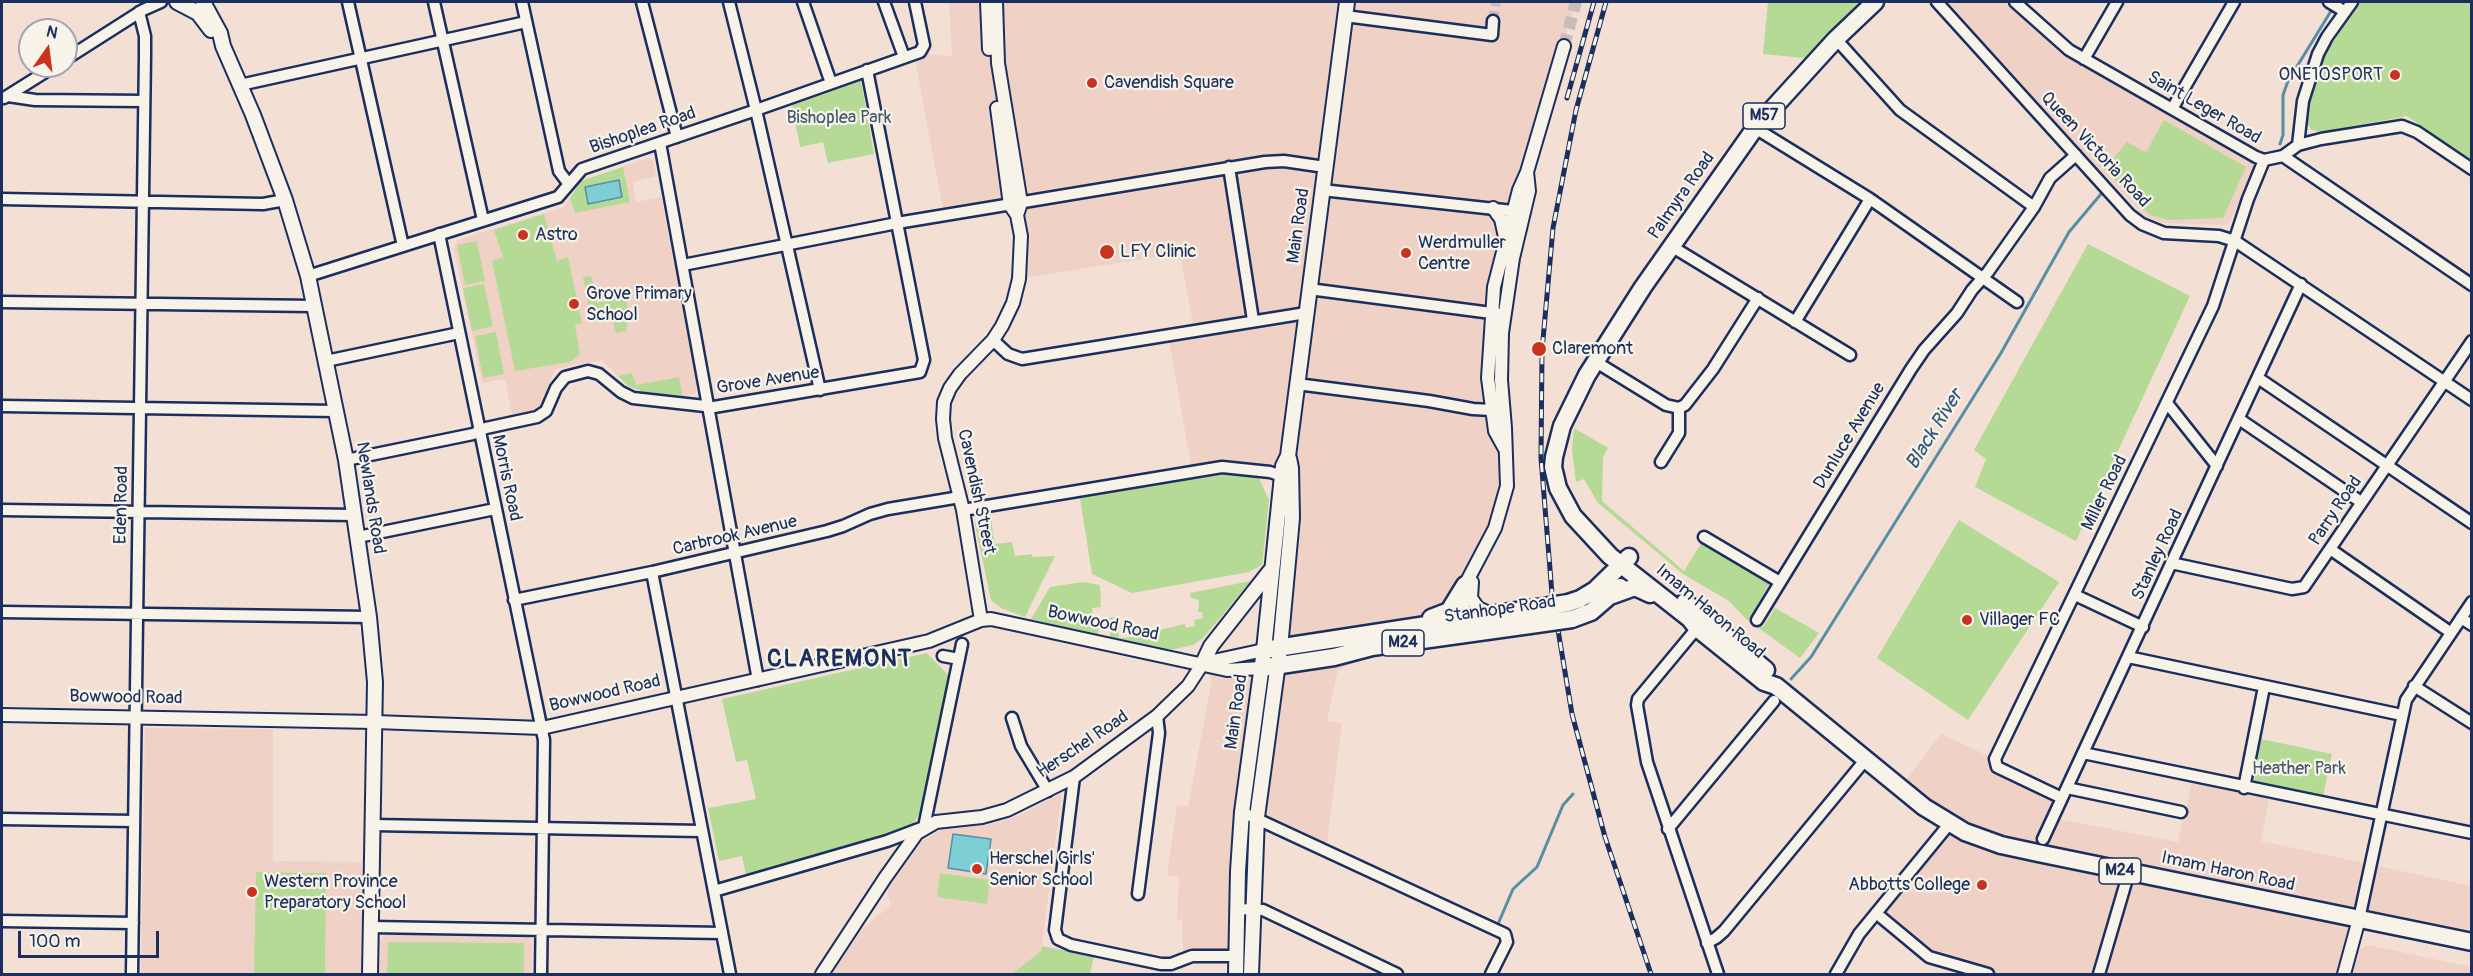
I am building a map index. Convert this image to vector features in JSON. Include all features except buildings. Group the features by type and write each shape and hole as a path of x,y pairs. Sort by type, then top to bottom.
{"main road":[{"name":"Newlands Road","path":"177,2 198,13 223,46"},
{"name":"Newlands Road","path":"203,2 220,33 223,46 285,200 308,276 346,460 374,661 370,975"},
{"name":"Main Road","path":"1272,649 1272,568 1287,478 1297,384 1347,2"},
{"name":"Palmyra Road","path":"1630,566 1597,543 1573,516 1558,488 1553,467 1558,440 1572,402 1671,246 1755,128 1836,39 1875,2"},
{"path":"1558,440 1568,486 1578,507 1630,566"},
{"name":"Main Road","path":"1236,975 1242,812 1269,667 1292,518 1287,478"},
{"name":"Stanhope Road","path":"1269,667 1334,657 1372,647 1570,611 1591,612 1613,595 1630,566"},
{"name":"Stanhope Road","path":"1570,611 1580,599 1630,566"},
{"name":"Imam Haron Road","path":"1630,566 1690,619 1694,631 1764,682 1775,694 1866,759 1924,807 1971,834 2001,845 2472,942"},
{"name":"Imam Haron Road","path":"1630,566 1746,652 1770,675 1775,694"},
{"path":"1203,663 1211,646 1272,568"},
{"path":"1396,631 1446,614 1454,606 1469,579"},
{"path":"1613,595 1629,588 1640,588 1694,631"},
{"name":"Stanhope Road","path":"1272,649 1491,614 1529,620"},
{"path":"1466,619 1475,625 1529,620"},
{"name":"Main Road","path":"1251,975 1257,817 1269,667"}],"street":[{"path":"348,2 403,246"},
{"path":"434,2 483,220"},
{"path":"522,2 559,171 568,183"},
{"path":"642,2 677,136"},
{"path":"729,2 820,390"},
{"path":"803,2 831,83"},
{"path":"884,2 904,57"},
{"name":"Bishoplea Road","path":"308,276 558,197 582,169 920,52 924,45 915,2"},
{"name":"Cavendish Street","path":"987,2 990,61 1016,208"},
{"name":"Cavendish Street","path":"981,620 963,510 944,428 945,402 954,381 993,340 1008,314 1017,291 1021,250 998,63 996,2"},
{"name":"Queen Victoria Road","path":"1937,2 2130,215 2149,228 2171,234 2219,236 2235,241 2472,400"},
{"name":"Saint Leger Road","path":"2015,2 2062,45 2084,59 2264,160 2283,156"},
{"path":"2084,59 2117,2"},
{"path":"2172,109 2234,2"},
{"path":"2329,2 2344,11"},
{"path":"2298,145 2302,101 2321,46 2352,2"},
{"path":"78,51 148,6"},
{"name":"Eden Road","path":"132,975 145,36 148,6"},
{"path":"1345,16 1491,34 1493,21"},
{"path":"240,85 526,22"},
{"path":"1836,39 1900,110 2034,207"},
{"path":"1466,619 1462,603 1469,579 1495,528 1504,502 1508,468 1502,400 1501,343 1494,286 1505,238 1529,191 1527,172 1564,46"},
{"path":"867,70 897,223"},
{"path":"5,98 36,78"},
{"path":"5,98 144,101"},
{"path":"2472,169 2417,132 2404,126 2298,145 2283,156 2472,285"},
{"path":"1755,128 1870,199 2017,302"},
{"path":"660,143 758,680"},
{"name":"Dunluce Avenue","path":"1757,620 1924,350 1958,313 2034,207 2050,178 2076,155"},
{"name":"Miller Road","path":"2064,793 1999,768 1995,763 2213,306 2248,199 2264,160"},
{"path":"683,265 897,223 1016,208 1229,167 1275,161 1325,167"},
{"path":"1229,167 1253,321"},
{"path":"1322,190 1519,212"},
{"path":"2,199 263,204 285,200"},
{"path":"1795,322 1870,199"},
{"path":"1493,208 1501,219 1505,238"},
{"path":"1506,450 1495,431 1491,410 1488,361 1513,258 1519,212"},
{"name":"Grove Avenue","path":"346,460 473,434 542,415 549,406 556,388 565,377 588,371 599,374 621,392 633,398 707,407 920,372 924,360 897,223"},
{"name":"Morris Road","path":"439,234 544,740 541,975"},
{"path":"1671,246 1850,355"},
{"name":"Stanley Road","path":"2043,839 2301,284"},
{"path":"1309,289 1498,314"},
{"path":"1596,362 1666,405 1679,408 1685,405 1713,369 1758,298"},
{"path":"2,302 315,306"},
{"path":"993,340 1008,354 1022,359 1306,313"},
{"path":"326,361 459,333"},
{"name":"Parry Road","path":"2171,563 2299,590 2308,583 2472,341"},
{"path":"2258,378 2472,523"},
{"path":"1297,384 1491,410 1497,407 1502,400"},
{"path":"2167,404 2217,466"},
{"path":"2,406 337,411"},
{"path":"1661,462 1679,433 1679,408"},
{"path":"2239,419 2361,502"},
{"path":"963,510 1222,467 1241,467 1287,478"},
{"name":"Carbrook Avenue","path":"514,600 733,553 843,526 870,514 960,497"},
{"path":"358,537 495,509"},
{"path":"2,510 355,515"},
{"path":"1704,537 1780,582"},
{"path":"2330,549 2450,633"},
{"path":"651,572 730,975"},
{"path":"1469,579 1472,598 1479,608 1491,614"},
{"path":"2074,595 2143,627"},
{"path":"2344,975 2382,815 2406,700 2472,602"},
{"path":"2,612 369,617"},
{"path":"2461,618 2472,625"},
{"name":"Bowwood Road","path":"2,716 375,722 542,728 929,641 981,620 991,620 1203,663 1227,670 1269,667"},
{"path":"1694,631 1637,702 1647,762 1718,975"},
{"path":"822,975 910,840 924,828 962,644"},
{"name":"Bowwood Road","path":"1203,663 1272,649"},
{"path":"943,656 959,660"},
{"path":"2128,657 2402,715"},
{"name":"Herschel Road","path":"924,828 936,822 996,814 1074,777 1157,716 1188,686 1203,663"},
{"path":"2414,686 2472,723"},
{"path":"2244,788 2264,687"},
{"path":"1668,829 1775,694"},
{"path":"1138,894 1159,733 1157,716"},
{"path":"1012,718 1021,746 1048,791"},
{"path":"2084,753 2244,788 2472,833"},
{"path":"1707,943 1724,931 1866,759"},
{"path":"1074,777 1056,928 1058,939 1071,945 1161,964 1171,964 1183,958 1203,955 1236,956"},
{"path":"2064,793 2181,812"},
{"path":"1242,812 1505,934 1507,942 1491,975"},
{"path":"2,819 134,821"},
{"path":"1836,975 1852,944 1950,823"},
{"path":"373,825 701,831"},
{"path":"714,891 887,841 924,828"},
{"path":"2099,975 2128,872"},
{"path":"1237,909 1263,910 1397,975"},
{"path":"1876,913 1929,957 1988,975"},
{"path":"2,921 133,923"},
{"path":"371,927 722,933"}],"shaded area":[{"path":"949,2 1576,2 1513,211 1489,353 1506,450 1507,486 1473,572 1463,610 1345,638 1363,659 1338,670 1327,721 1342,723 1326,849 1243,812 1236,956 1183,959 1182,920 1177,920 1179,877 1167,875 1177,805 1188,807 1212,680 1203,663 1264,650 1282,476 1270,472 1192,471 1168,334 1194,330 1180,253 1019,279 1021,250 1010,206 944,215 914,54 924,45 930,54 952,57"},
{"path":"1946,2 2005,2 2059,52 2248,159 2254,167 2230,222 2223,225 2163,223 2146,217 2082,152"},
{"name":"Grove Primary School","path":"648,158 653,160 656,176 633,182 636,202 661,197 697,383 695,393 685,396 644,392 628,386 602,360 555,369 539,410 512,415 505,379 482,383 454,249 457,240 564,207 581,181"},
{"path":"145,728 273,729 273,861 362,862 361,974 141,974"},
{"path":"1941,734 1995,759 1995,763 2062,798 2053,818 2178,842 2192,782 2269,799 2261,841 2471,886 2472,942 2359,919 2344,974 1988,974 1939,961 1876,913 1949,824 1901,787"},
{"name":"Herschel Girls' Senior School","path":"1061,795 1061,799 1041,951 1012,974 832,974 860,931 891,905 887,891 922,841 942,830 993,824 1020,815"},
{"name":"Western Province Preparatory School","path":"386,934 528,937 532,941 532,974 379,974 379,941"},
{"path":"2368,945 2471,967 2471,974 2352,974 2359,950"}],"green space":[{"path":"1768,2 1862,2 1804,58 1763,54"},
{"name":"ONE10SPORT","path":"2360,2 2471,2 2471,161 2407,116 2322,132 2312,130 2307,124 2310,97 2325,54"},
{"name":"Bishoplea Park","path":"861,81 874,154 828,163 823,142 800,147 792,105"},
{"path":"2164,120 2246,167 2223,218 2168,220 2150,215 2104,169 2127,142 2146,152"},
{"path":"623,167 630,202 575,213 570,198 581,181"},
{"path":"544,214 557,261 568,257 582,323 575,325 580,354 570,362 515,371 492,261 503,257 494,230"},
{"path":"477,241 485,281 465,285 457,245"},
{"path":"2088,244 2190,296 2076,541 1975,487 1986,459 1974,450"},
{"path":"591,276 597,303 625,297 629,312 626,331 616,333 610,309 590,313 583,277"},
{"path":"484,284 493,326 472,331 463,288"},
{"path":"496,332 504,374 483,378 475,336"},
{"path":"632,373 636,385 679,377 682,395 644,392 628,386 618,376"},
{"path":"1574,428 1608,448 1603,457 1602,501 1684,571 1702,542 1770,583 1749,619 1763,627 1775,608 1819,633 1800,658 1746,619 1729,601 1683,574 1598,503 1584,479 1576,482 1572,450"},
{"path":"1235,473 1258,476 1269,500 1262,565 1249,572 1132,593 1092,574 1080,498"},
{"path":"990,513 995,544 1012,542 1015,556 1032,554 1032,557 1055,556 1025,617 1001,608 991,600 975,524 981,515"},
{"name":"Villager FC","path":"1959,520 2059,582 1968,720 1877,658"},
{"path":"1251,581 1203,638 1193,645 1166,651 1110,638 1109,618 1117,617 1119,638 1156,636 1155,631 1185,624 1186,628 1195,626 1194,620 1203,618 1202,612 1198,612 1199,600 1191,598 1190,593"},
{"path":"1083,582 1100,585 1101,607 1092,608 1094,628 1099,628 1097,636 1031,619 1050,587"},
{"path":"927,653 949,676 921,810 912,827 746,875 742,856 719,861 708,808 756,799 747,760 736,762 722,699"},
{"name":"Heather Park","path":"2261,739 2332,754 2323,796 2254,781"},
{"path":"256,872 326,873 325,974 254,974"},
{"path":"940,873 990,880 987,904 937,897"},
{"name":"Western Province Preparatory School","path":"388,942 524,943 524,974 387,974"},
{"path":"1042,946 1094,956 1090,974 1012,974 1041,951"}],"water":[{"path":"619,180 622,197 588,204 585,187"},
{"path":"953,834 991,839 986,874 948,868"}],"waterway":[{"name":"Black River","path":"2280,144 2283,135 2283,95 2288,81 2331,11"},
{"name":"Black River","path":"1791,679 1811,657 2001,353 2069,232 2101,194"},
{"name":"Black River","path":"1433,895 1498,924 1513,889 1537,867 1563,805 1573,794"}],"tunnel":[{"path":"1493,21 1496,2"},
{"path":"1564,46 1576,2"}],"railway":[{"path":"1567,98 1594,2"},
{"path":"1606,2 1576,110 1553,228 1542,351 1541,458 1552,594 1572,714 1605,837 1651,974"}],"place":[{"name":"ONE10SPORT","path":"2395,75"},
{"name":"Cavendish Square","path":"1092,83"},
{"name":"Astro","path":"523,235"},
{"name":"LFY Clinic","path":"1107,252"},
{"name":"Werdmuller Centre","path":"1406,253"},
{"name":"Grove Primary School","path":"574,304"},
{"name":"Claremont","path":"1539,349"},
{"name":"Villager FC","path":"1967,620"},
{"name":"Herschel Girls' Senior School","path":"977,869"},
{"name":"Abbotts College","path":"1982,885"},
{"name":"Western Province Preparatory School","path":"252,892"}],"district":[{"name":"CLAREMONT","path":"840,660"}]}
